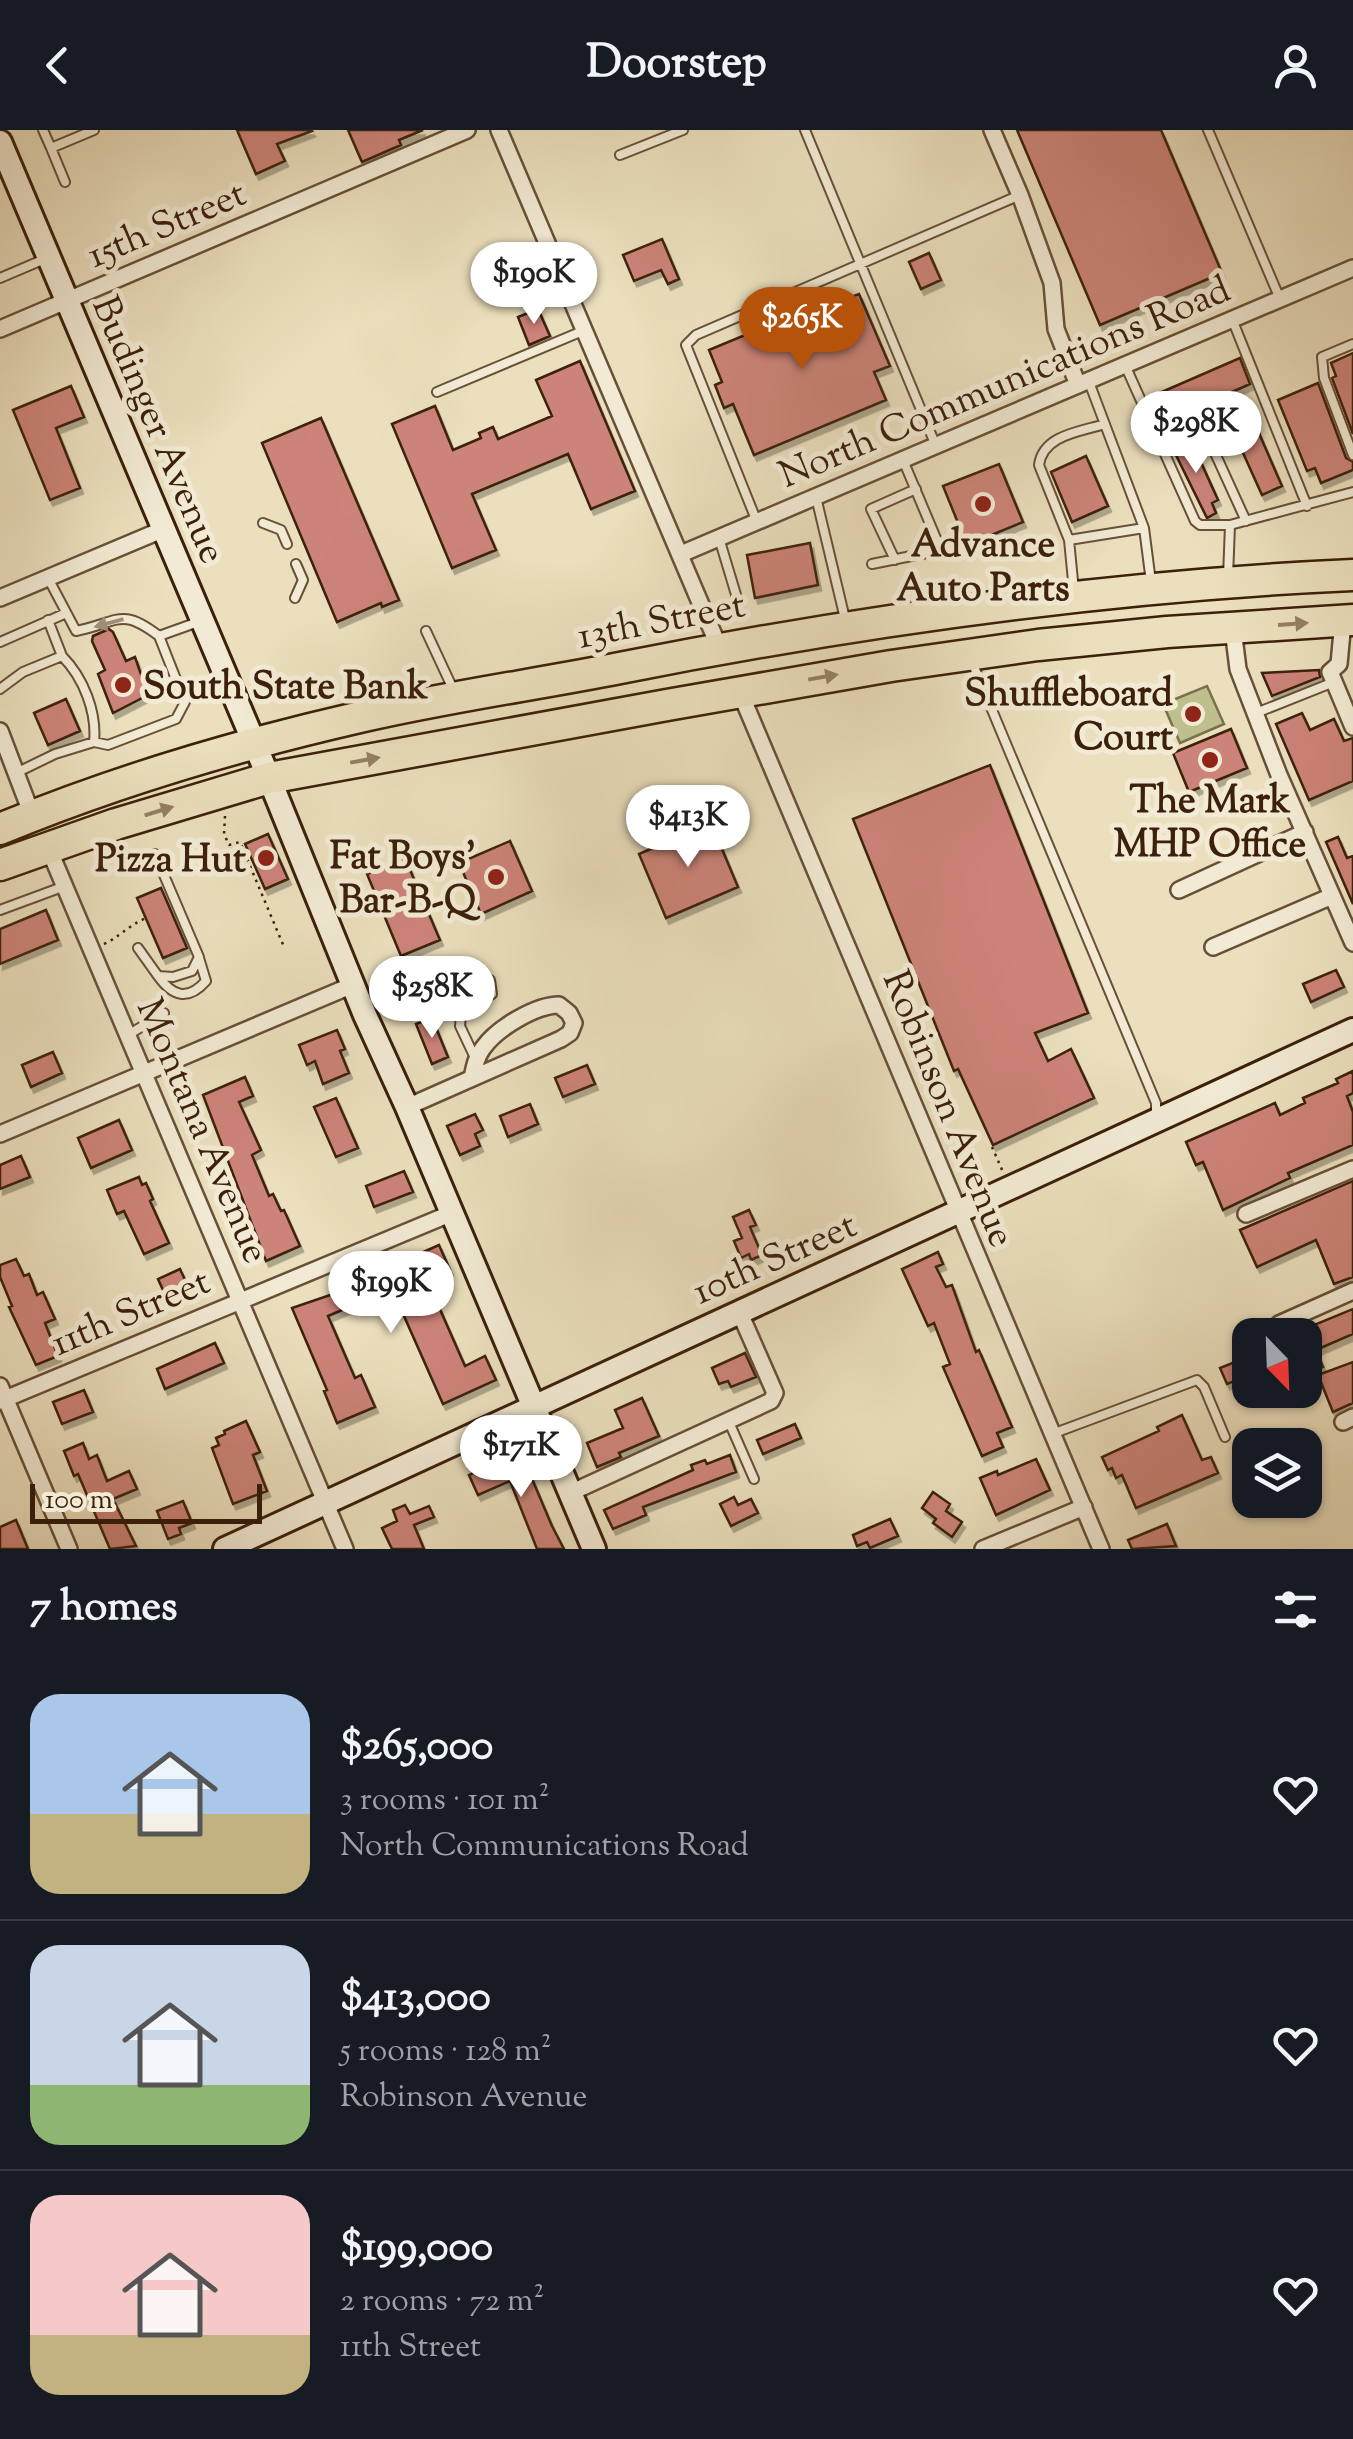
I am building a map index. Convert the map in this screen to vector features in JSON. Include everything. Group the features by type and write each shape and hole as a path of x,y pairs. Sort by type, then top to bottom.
{"highway":[{"name":"13th Street","path":"0,828 92,794 361,716 719,647 1036,600 1151,587 1347,575"},
{"path":"1233,628 1256,598 1282,590 1313,590 1347,575"},
{"path":"1040,645 1062,627 1211,612 1220,604 1228,582"},
{"path":"740,692 768,659 980,624 1036,600"},
{"path":"0,865 270,778 572,722 1040,645 1348,620"},
{"path":"572,722 577,706 688,686 710,669 719,647"},
{"path":"48,847 65,820 92,794"},
{"path":"0,856 26,832 32,815"}],"street":[{"name":"15th Street","path":"0,329 467,130"},
{"path":"499,130 719,647"},
{"path":"992,130 1052,282 1056,329 1083,383"},
{"name":"Budinger Avenue","path":"0,142 270,778 365,1016 408,1106 594,1549"},
{"name":"North Communications Road","path":"681,554 1353,268"},
{"path":"0,598 164,529"},
{"path":"1348,620 1338,664 1330,672 1353,727"},
{"path":"1233,628 1238,669 1353,943"},
{"name":"Robinson Avenue","path":"740,692 1101,1549"},
{"path":"0,731 32,815"},
{"path":"1179,890 1305,832"},
{"name":"Montana Avenue","path":"48,847 344,1549"},
{"path":"1213,947 1332,896"},
{"path":"0,1134 355,984"},
{"path":"408,1106 561,1040 574,1023 570,1013 559,1004 544,1005 518,1019 485,1044 472,1078"},
{"name":"10th Street","path":"226,1549 1353,1030"},
{"path":"1246,1214 1353,1169"},
{"name":"11th Street","path":"2,1395 452,1212"},
{"path":"1293,1318 1353,1292"},
{"path":"570,1493 764,1407 774,1393 739,1311"},
{"path":"2,1395 68,1549"},
{"path":"983,1549 1084,1508"}],"lane":[{"path":"43,130 64,182"},
{"path":"51,148 94,130"},
{"path":"620,156 682,130"},
{"path":"804,130 936,446"},
{"path":"1208,130 1280,299"},
{"path":"757,522 686,345 696,335 1020,194"},
{"path":"0,278 50,257"},
{"path":"1232,319 1307,506"},
{"path":"437,392 585,330"},
{"path":"1353,344 1322,357 1324,378 1353,455"},
{"path":"1125,365 1194,521 1200,525 1230,525 1353,492"},
{"path":"1083,383 1104,424 1144,528 1151,587"},
{"path":"1156,436 1238,400"},
{"path":"1199,418 1246,521"},
{"path":"1075,596 1068,540 1039,466 1040,455 1048,444 1060,438 1104,424"},
{"path":"872,564 941,550 903,460"},
{"path":"895,560 872,509 916,489"},
{"path":"816,497 846,627"},
{"path":"263,523 281,530 287,544"},
{"path":"1228,582 1230,525"},
{"path":"1068,540 1144,528"},
{"path":"720,538 737,598"},
{"path":"296,564 303,580 296,598"},
{"path":"17,772 55,754 94,742 108,745 176,719 185,702 159,636 138,620 119,617 76,631 48,578"},
{"path":"0,642 64,614"},
{"path":"48,620 96,720 94,742"},
{"path":"159,636 202,620"},
{"path":"426,631 457,698"},
{"path":"969,655 1156,1103 1156,1121"},
{"path":"0,690 23,672 62,656"},
{"path":"1256,713 1334,682"},
{"path":"138,948 174,993 186,996 206,980 155,854"},
{"path":"0,910 65,886"},
{"path":"158,976 172,977 192,971 199,957"},
{"path":"476,1060 460,1026 460,1015 492,994 490,980"},
{"path":"128,1035 164,1013"},
{"path":"1052,1434 1197,1380 1204,1387 1225,1436"},
{"path":"730,1422 754,1479"}],"path":[{"path":"228,810 224,834 229,845 240,842 284,947"},
{"path":"231,860 245,854"},
{"path":"103,944 114,939 122,928 146,918"}],"green space":[{"name":"Shuffleboard Court","path":"1207,686 1224,724 1180,743 1163,704"}],"building":[{"path":"237,130 312,131 277,144 285,161 256,174"},
{"path":"348,130 423,130 399,140 401,145 362,162"},
{"path":"1017,130 1161,130 1222,273 1100,325"},
{"path":"662,239 679,279 668,284 661,270 634,281 623,255"},
{"path":"929,253 941,280 921,289 909,262"},
{"path":"859,294 890,366 874,372 886,400 754,455 733,404 724,408 715,385 722,382 709,350 841,295 843,300"},
{"path":"538,309 550,336 529,345 518,317"},
{"path":"1353,353 1353,434 1332,378 1336,376 1331,363"},
{"path":"1240,358 1250,384 1160,424 1148,398"},
{"path":"580,361 635,491 591,509 568,454 472,494 496,550 452,568 392,424 435,406 453,450 481,438 479,433 493,427 498,439 552,416 536,380"},
{"path":"1318,383 1346,458 1353,462 1353,470 1321,483 1315,468 1307,471 1278,400"},
{"path":"71,386 84,417 56,428 80,488 50,500 13,410"},
{"path":"321,418 399,600 382,607 381,603 337,622 262,443"},
{"path":"1255,424 1282,486 1262,495 1234,433"},
{"path":"1190,438 1218,500 1212,503 1216,513 1207,518 1172,447"},
{"path":"1086,456 1108,506 1072,522 1051,472"},
{"name":"Advance Auto Parts","path":"999,464 1023,522 967,545 943,486"},
{"path":"810,543 818,585 755,598 747,555"},
{"path":"109,629 126,661 135,657 148,695 113,713 98,674 105,670 92,641 93,636"},
{"path":"1319,670 1320,677 1272,696 1262,673"},
{"path":"66,699 80,731 48,745 34,713"},
{"path":"1302,713 1310,730 1334,719 1344,741 1353,738 1353,781 1309,800 1276,724"},
{"name":"The Mark MHP Office","path":"1231,729 1247,768 1189,792 1173,753"},
{"path":"990,765 1088,1013 1035,1033 1048,1061 1071,1049 1094,1098 993,1145 958,1069 954,1071 853,819"},
{"path":"711,823 738,887 666,918 639,854"},
{"path":"268,834 288,879 265,889 245,844"},
{"path":"1338,837 1347,858 1353,856 1353,904 1326,842"},
{"name":"Fat Boys' Bar-B-Q","path":"510,841 532,891 481,914 459,863"},
{"path":"405,858 440,940 401,956 367,874"},
{"path":"161,888 187,948 163,958 137,898"},
{"path":"46,910 58,940 0,964 0,929"},
{"path":"1336,970 1344,987 1311,1002 1303,984"},
{"path":"432,1018 448,1057 432,1064 416,1024"},
{"path":"337,1030 349,1073 323,1084 315,1061 307,1065 299,1045"},
{"path":"53,1052 62,1073 31,1087 22,1065"},
{"path":"587,1065 595,1084 563,1097 555,1078"},
{"path":"1353,1071 1353,1093 1347,1096 1353,1112 1353,1145 1288,1173 1290,1178 1223,1210 1203,1162 1196,1165 1186,1142 1275,1103 1280,1115"},
{"path":"245,1077 253,1096 239,1102 261,1150 252,1155 269,1196 273,1194 281,1211 284,1210 300,1246 266,1261 203,1095"},
{"path":"336,1098 358,1148 336,1157 314,1107"},
{"path":"530,1104 538,1124 508,1137 500,1116"},
{"path":"475,1114 483,1130 475,1134 480,1146 460,1155 447,1126"},
{"path":"119,1120 132,1150 91,1168 78,1138"},
{"path":"21,1156 30,1177 0,1189 0,1165"},
{"path":"404,1171 413,1192 374,1207 366,1186"},
{"path":"139,1177 142,1185 146,1183 169,1243 144,1254 124,1211 117,1214 107,1190"},
{"path":"1353,1181 1353,1277 1334,1284 1316,1240 1257,1267 1240,1230"},
{"path":"749,1210 756,1225 750,1227 762,1255 751,1260 749,1254 741,1258 734,1241 742,1238 733,1217"},
{"path":"439,1245 450,1270 427,1280 465,1366 485,1356 496,1380 443,1404 392,1289 328,1316 355,1378 361,1375 375,1407 337,1423 292,1308 386,1276 383,1270"},
{"path":"938,1252 943,1264 936,1267 946,1287 952,1285 976,1352 979,1350 1012,1427 997,1433 1003,1447 982,1456 943,1367 950,1364 934,1323 928,1326 902,1269"},
{"path":"16,1259 24,1276 29,1274 37,1295 43,1292 55,1319 45,1323 58,1356 36,1365 9,1307 12,1306 0,1277 0,1265"},
{"path":"180,1269 190,1291 168,1301 158,1279"},
{"path":"1353,1309 1353,1334 1322,1347 1322,1322"},
{"path":"215,1343 224,1363 165,1389 157,1369"},
{"path":"745,1353 756,1377 731,1387 728,1381 719,1384 712,1368"},
{"path":"1353,1362 1353,1403 1333,1412 1322,1385 1322,1374"},
{"path":"1232,1363 1232,1382 1227,1384 1220,1368"},
{"path":"84,1390 93,1412 62,1424 53,1402"},
{"path":"642,1398 659,1436 597,1467 587,1443 623,1428 615,1410"},
{"path":"1182,1415 1202,1460 1211,1457 1218,1473 1136,1508 1122,1475 1116,1478 1102,1457 1159,1431 1157,1427"},
{"path":"246,1421 260,1452 253,1455 267,1491 233,1504 212,1448 219,1445 216,1438 224,1431"},
{"path":"795,1424 801,1438 763,1454 757,1440"},
{"path":"83,1443 89,1459 97,1455 107,1481 129,1471 137,1489 113,1499 136,1546 110,1549 64,1451"},
{"path":"730,1455 736,1472 643,1507 646,1515 613,1529 604,1510 693,1470 691,1465 705,1460 707,1464"},
{"path":"1036,1459 1050,1490 996,1515 980,1478"},
{"path":"524,1460 564,1549 537,1549 510,1481 478,1495 469,1475 499,1461 503,1470"},
{"path":"933,1492 950,1504 946,1511 962,1522 952,1537 933,1523 936,1519 922,1508"},
{"path":"734,1497 738,1505 751,1499 758,1513 731,1526 720,1504"},
{"path":"183,1501 192,1523 179,1528 181,1534 168,1539 157,1511"},
{"path":"405,1505 410,1514 429,1506 434,1517 414,1525 424,1549 392,1549 382,1528 397,1521 393,1510"},
{"path":"890,1519 898,1536 870,1548 867,1542 857,1546 853,1535"},
{"path":"16,1520 28,1549 0,1549 0,1527"},
{"path":"1167,1524 1176,1546 1132,1549 1128,1540"}],"place":[{"name":"Advance Auto Parts","path":"983,504"},
{"name":"South State Bank","path":"123,685"},
{"name":"Shuffleboard Court","path":"1193,714"},
{"name":"The Mark MHP Office","path":"1210,760"},
{"name":"Pizza Hut","path":"266,858"},
{"name":"Fat Boys' Bar-B-Q","path":"496,877"}]}
